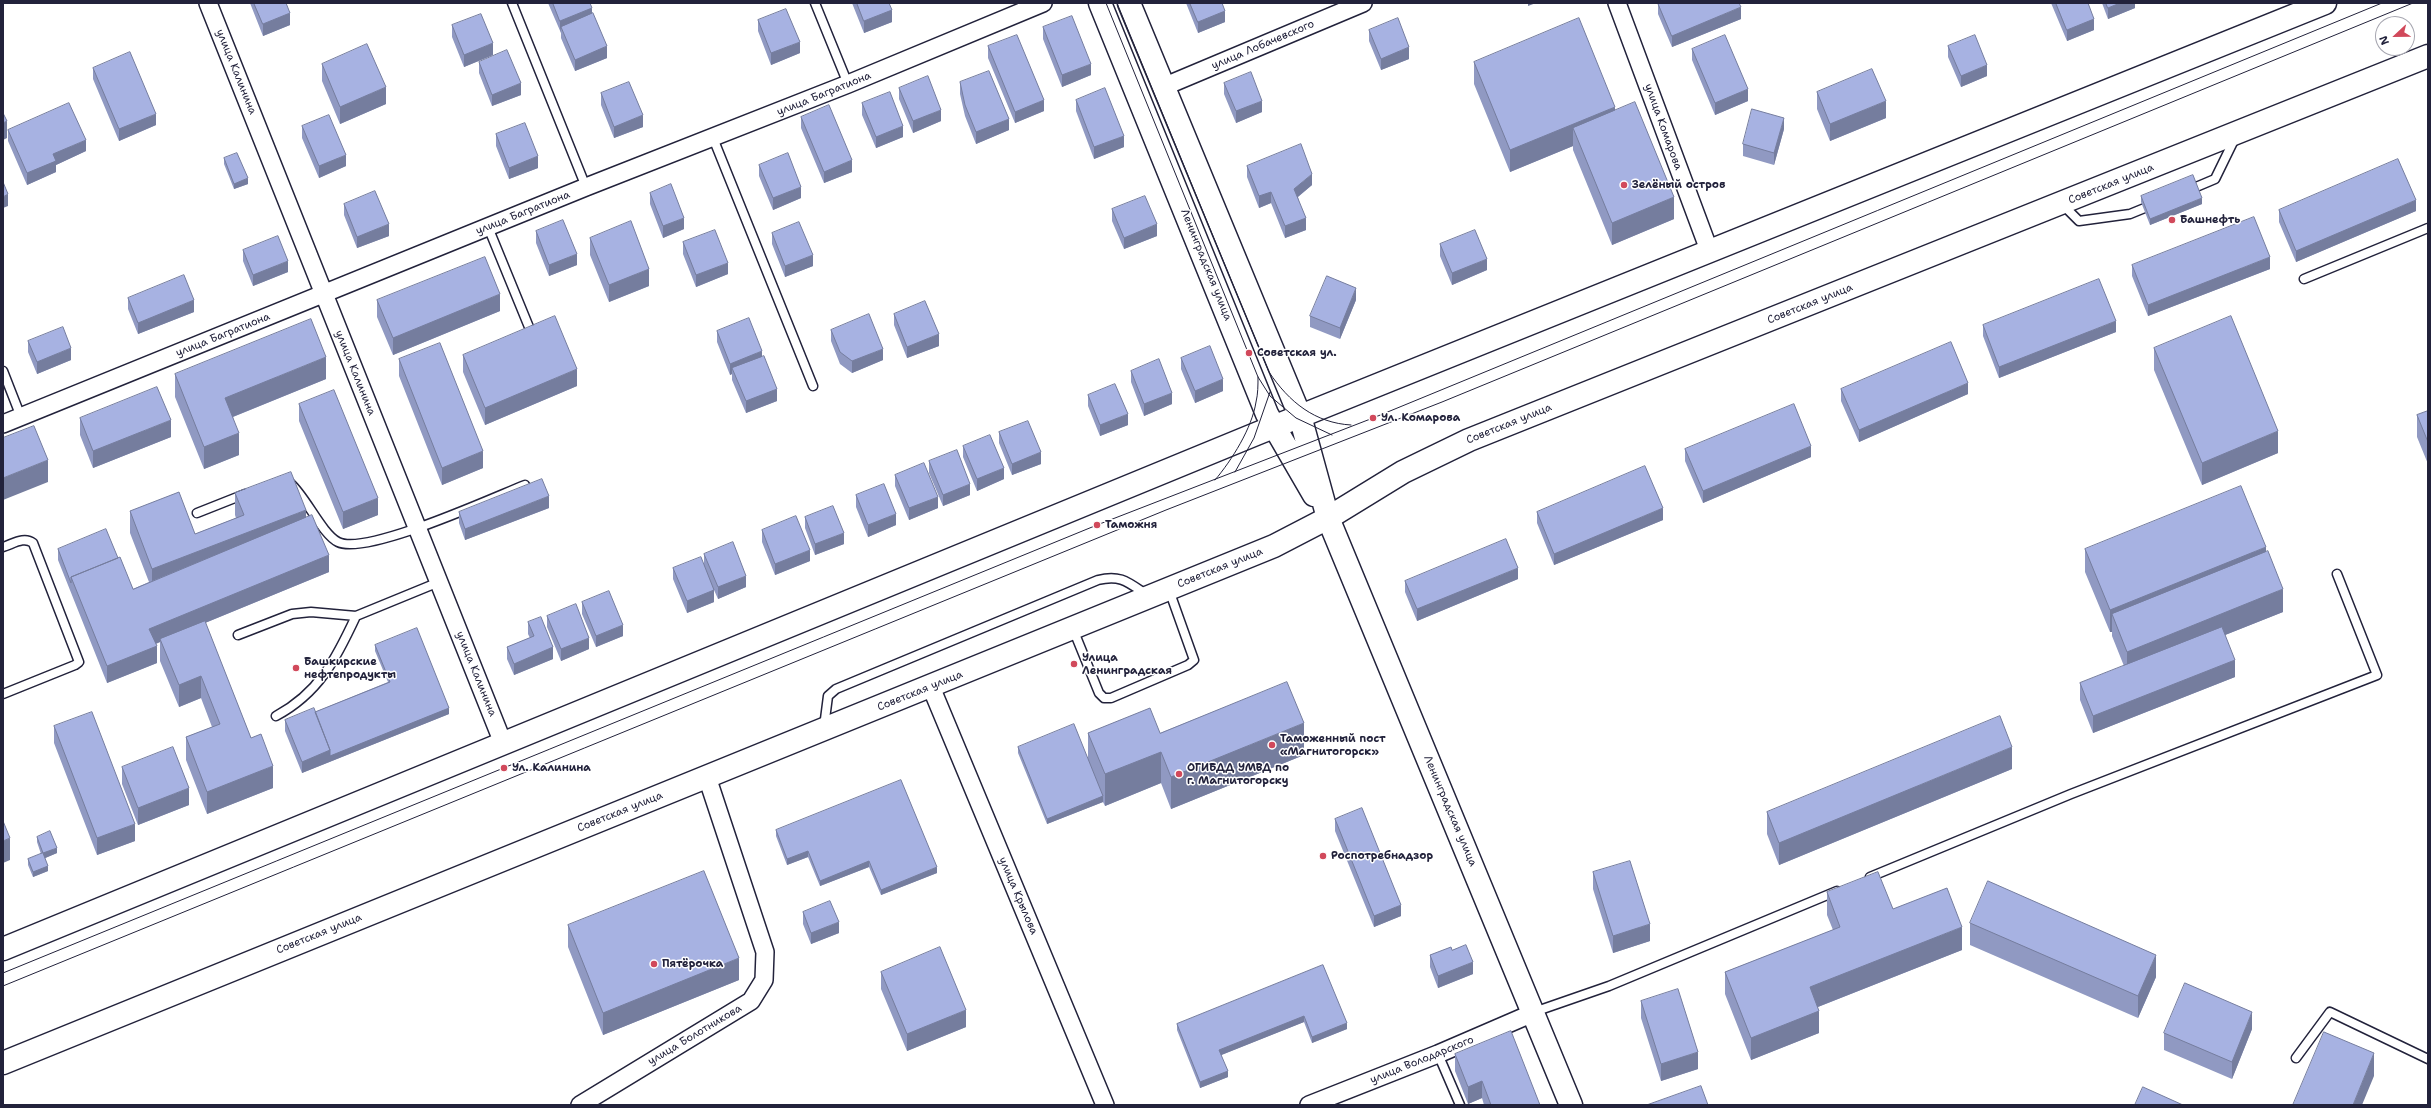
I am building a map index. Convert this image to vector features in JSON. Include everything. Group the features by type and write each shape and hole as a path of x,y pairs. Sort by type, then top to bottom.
{"main road":[{"name":"Ленинградская улица","path":"1100,3 1273,427 1328,518"},
{"name":"Ленинградская улица","path":"1129,3 1300,416 1328,518 1571,1105"},
{"path":"3,950 1273,427 2325,3"},
{"name":"Советская улица","path":"3,1063 931,687 1274,546 1328,518 1403,472 1469,440 2062,204 2428,56"}],"street":[{"name":"улица Калинина","path":"208,3 503,743"},
{"name":"улица Багратиона","path":"3,424 324,295 586,187 848,84 1043,3"},
{"name":"улица Лобачевского","path":"1163,87 1362,3"},
{"name":"улица Комарова","path":"1617,3 1710,250"},
{"name":"улица Крылова","path":"931,687 1105,1105"},
{"name":"улица Болотникова","path":"580,1105 751,1001 764,980 765,952 707,777"},
{"name":"улица Володарского","path":"1309,1105 1438,1054 1533,1013"}],"lane":[{"path":"512,3 586,187"},
{"path":"815,3 848,84"},
{"path":"2184,192 2214,179 2224,164 2237,133"},
{"path":"713,138 813,386"},
{"path":"2062,204 2079,221 2130,214 2163,201"},
{"path":"488,227 531,332"},
{"path":"2304,279 2428,228"},
{"path":"3,371 21,417"},
{"path":"284,482 290,483 300,492 327,532 337,542 350,546 374,542 417,528 525,485"},
{"path":"197,513 256,490"},
{"path":"3,547 29,539 33,543 79,662 75,666 3,694"},
{"path":"1859,882 2071,794 2377,675 2337,574"},
{"path":"824,730 828,696 836,689 1098,580 1111,576 1159,593 1194,660 1188,665 1110,698 1104,698 1099,693 1073,628"},
{"path":"238,635 292,614 311,612 356,616 438,582"},
{"path":"276,716 295,706 314,689 340,650 356,616"},
{"path":"1533,1013 1609,986 1844,888"},
{"path":"2296,1058 2330,1012 2428,1059"},
{"path":"1438,1054 1460,1105"}],"building":[{"path":"254,3 286,3 290,13 263,24"},
{"path":"553,3 590,3 592,8 560,21"},
{"path":"857,3 889,3 892,10 864,21"},
{"path":"1190,3 1222,3 1225,11 1198,22"},
{"path":"1658,3 1739,3 1741,7 1672,36"},
{"path":"2056,3 2088,3 2094,19 2067,30"},
{"path":"2106,3 2120,3 2108,8"},
{"path":"786,9 800,42 771,53 758,20"},
{"path":"593,13 607,46 575,60 561,27"},
{"path":"481,14 493,43 464,55 452,25"},
{"path":"1072,16 1091,64 1062,75 1043,27"},
{"path":"1398,18 1409,47 1381,59 1369,30"},
{"path":"1579,18 1615,107 1510,150 1474,62"},
{"path":"1017,35 1044,100 1015,112 988,46"},
{"path":"1725,35 1748,89 1715,103 1692,49"},
{"path":"1975,35 1987,65 1961,76 1948,46"},
{"path":"367,44 386,87 340,107 322,64"},
{"path":"507,50 521,83 492,95 479,62"},
{"path":"130,52 156,114 119,129 93,68"},
{"path":"1872,69 1886,101 1830,124 1817,92"},
{"path":"989,71 1009,119 976,132 965,105 960,82"},
{"path":"1251,72 1262,101 1236,111 1224,83"},
{"path":"928,76 941,110 913,121 899,88"},
{"path":"629,82 643,115 614,127 601,93"},
{"path":"1105,88 1124,136 1094,147 1076,100"},
{"path":"890,92 903,126 876,137 862,103"},
{"path":"1635,102 1674,197 1612,223 1573,128"},
{"path":"69,103 86,140 53,154 56,161 27,173 8,130"},
{"path":"829,105 852,160 824,172 801,117"},
{"path":"1752,109 1784,118 1774,153 1743,144"},
{"path":"3,113 7,121 3,123"},
{"path":"329,115 346,155 319,166 302,126"},
{"path":"525,123 538,156 509,168 496,134"},
{"path":"1301,144 1312,174 1294,189 1306,218 1285,226 1271,192 1259,196 1247,166"},
{"path":"237,153 248,178 234,184 224,158"},
{"path":"788,153 801,187 773,198 759,165"},
{"path":"2398,159 2416,200 2296,251 2279,210"},
{"path":"2193,175 2202,198 2150,219 2141,196"},
{"path":"3,182 8,194 3,197"},
{"path":"671,184 684,218 663,226 650,193"},
{"path":"375,191 389,224 357,237 344,204"},
{"path":"1145,196 1157,224 1124,238 1112,209"},
{"path":"2254,217 2270,257 2148,305 2132,265"},
{"path":"563,220 577,254 549,265 536,231"},
{"path":"631,221 649,269 609,285 590,238"},
{"path":"799,222 813,255 785,266 772,233"},
{"path":"715,230 728,263 696,275 683,242"},
{"path":"1475,230 1487,259 1452,273 1440,244"},
{"path":"278,236 288,261 253,275 243,250"},
{"path":"485,257 500,294 393,338 377,300"},
{"path":"184,275 194,300 138,323 128,298"},
{"path":"1327,276 1356,288 1340,328 1310,316"},
{"path":"2099,279 2116,321 1999,367 1983,325"},
{"path":"925,301 939,334 907,347 894,314"},
{"path":"869,314 883,349 852,361 840,352 831,330"},
{"path":"555,316 577,369 485,408 463,355"},
{"path":"2231,316 2278,431 2202,463 2154,348"},
{"path":"749,318 762,351 730,364 717,331"},
{"path":"311,319 326,357 225,398 239,433 204,447 175,374"},
{"path":"63,327 71,348 37,362 28,341"},
{"path":"1951,342 1968,383 1859,430 1841,389"},
{"path":"440,343 483,451 442,468 399,359"},
{"path":"1210,346 1223,379 1195,391 1181,358"},
{"path":"764,356 777,389 746,401 732,368"},
{"path":"1159,359 1172,393 1144,404 1131,371"},
{"path":"1115,384 1128,414 1100,425 1088,395"},
{"path":"157,387 171,420 93,451 80,418"},
{"path":"334,390 378,498 343,512 299,404"},
{"path":"1794,404 1811,446 1703,491 1685,449"},
{"path":"2428,411 2428,442 2417,415"},
{"path":"1028,421 1041,452 1012,464 999,432"},
{"path":"34,426 48,460 3,478 3,438"},
{"path":"990,435 1004,468 977,479 963,446"},
{"path":"957,450 970,484 943,495 929,461"},
{"path":"924,463 938,497 909,508 895,475"},
{"path":"1645,466 1663,508 1554,554 1537,512"},
{"path":"291,472 306,510 152,569 130,511 179,492 195,534 244,515 235,493"},
{"path":"542,479 549,496 465,529 459,512"},
{"path":"884,484 896,514 868,525 856,495"},
{"path":"2241,486 2266,547 2110,610 2085,549"},
{"path":"833,506 844,533 815,544 805,517"},
{"path":"312,515 329,555 149,629 157,646 107,666 71,577 120,557 133,589"},
{"path":"796,516 810,550 775,564 762,530"},
{"path":"106,529 118,558 71,577 71,583 58,549"},
{"path":"1506,539 1518,568 1417,609 1405,581"},
{"path":"733,542 746,576 718,587 704,554"},
{"path":"2268,551 2283,589 2127,652 2112,614"},
{"path":"701,557 714,590 687,601 673,568"},
{"path":"609,591 623,625 596,636 582,602"},
{"path":"576,604 589,638 561,649 547,616"},
{"path":"541,617 553,647 514,664 507,647 534,636 528,622"},
{"path":"205,621 251,738 261,734 273,766 207,792 186,737 220,724 201,676 179,685 160,639"},
{"path":"2222,627 2235,660 2093,716 2080,683"},
{"path":"417,628 449,708 330,756 330,750 315,712 390,682 375,645"},
{"path":"1287,682 1304,723 1171,777 1161,752 1105,774 1088,733 1150,708 1160,733"},
{"path":"314,708 330,750 302,762 285,720"},
{"path":"92,712 135,824 97,838 54,726"},
{"path":"2000,716 2012,747 1779,843 1767,812"},
{"path":"1074,724 1103,796 1047,819 1018,747"},
{"path":"173,747 189,788 138,808 122,767"},
{"path":"901,780 937,867 881,890 869,861 820,881 808,851 787,859 776,830"},
{"path":"1362,808 1401,905 1374,916 1335,819"},
{"path":"3,821 10,838 3,841"},
{"path":"50,831 57,848 43,853 37,837"},
{"path":"43,853 48,866 33,872 28,859"},
{"path":"1630,861 1650,924 1613,936 1593,872"},
{"path":"704,871 739,958 603,1013 568,925"},
{"path":"1878,872 1893,909 1947,888 1962,927 1810,987 1819,1011 1751,1038 1725,972 1840,927 1827,892"},
{"path":"1988,881 2156,955 2138,996 1970,923"},
{"path":"830,901 839,922 811,933 803,912"},
{"path":"1466,945 1473,962 1438,976 1430,955 1451,947 1452,950"},
{"path":"940,947 966,1010 907,1034 881,972"},
{"path":"1323,965 1347,1023 1312,1037 1304,1016 1219,1050 1228,1071 1200,1082 1177,1024"},
{"path":"2185,983 2252,1012 2232,1062 2164,1033"},
{"path":"1678,989 1698,1052 1661,1064 1641,1001"},
{"path":"1511,1031 1540,1105 1491,1105 1482,1081 1468,1087 1455,1054"},
{"path":"2324,1032 2374,1053 2353,1105 2293,1105"},
{"path":"1701,1086 1708,1105 1647,1105"},
{"path":"2143,1087 2183,1105 2135,1105"}],"tram line":[{"path":"1106,3 1258,377 1270,396 1296,418 1332,435"},
{"path":"1117,3 1269,372 1285,393 1304,409 1326,420 1351,425"},
{"path":"3,973 1097,525 1373,418 2382,3"},
{"path":"3,986 1166,510 1442,402 2413,3"},
{"path":"1215,480 1228,463 1246,433 1257,399 1258,377"},
{"path":"1235,472 1254,438 1270,392"}],"place":[{"name":"Зелёный остров","path":"1624,185"},
{"name":"Башнефть","path":"2172,220"},
{"name":"Советская ул.","path":"1249,353"},
{"name":"Ул. Комарова","path":"1373,418"},
{"name":"Таможня","path":"1097,525"},
{"name":"Улица Ленинградская","path":"1074,664"},
{"name":"Башкирские нефтепродукты","path":"296,668"},
{"name":"Таможенный пост «Магнитогорск»","path":"1272,745"},
{"name":"Ул. Калинина","path":"504,768"},
{"name":"ОГИБДД УМВД по г. Магнитогорску","path":"1179,774"},
{"name":"Роспотребнадзор","path":"1323,856"},
{"name":"Пятёрочка","path":"654,964"}]}
